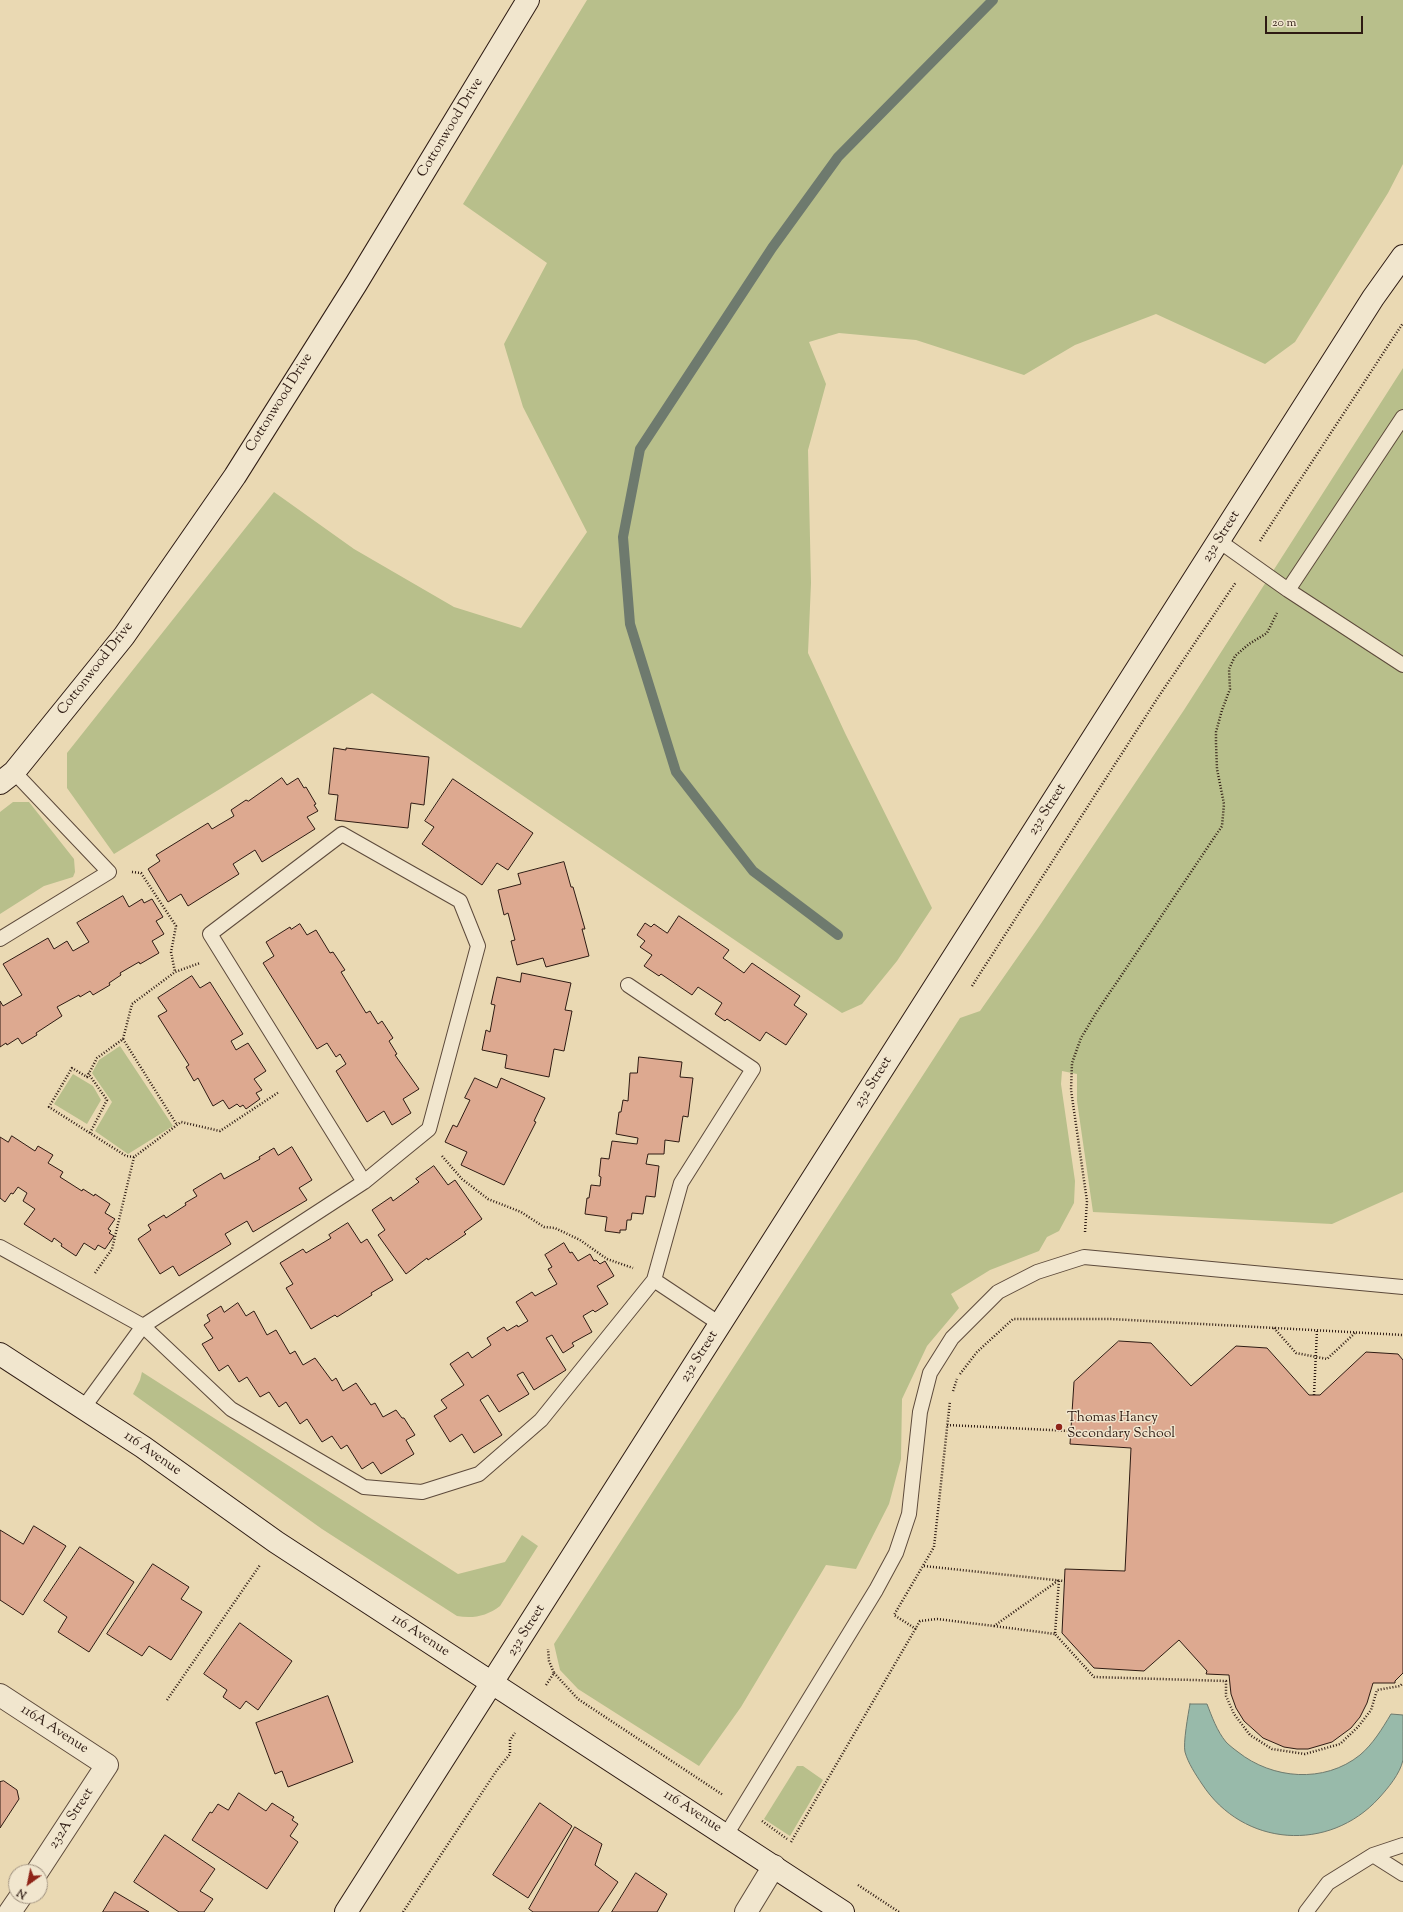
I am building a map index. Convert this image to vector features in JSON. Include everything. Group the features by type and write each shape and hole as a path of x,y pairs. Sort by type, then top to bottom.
{"street":[{"name":"Cottonwood Drive","path":"7,778 124,636 235,476 356,284 528,0"},
{"name":"232 Street","path":"346,1912 1220,541 1373,298 1403,256"},
{"name":"116 Avenue","path":"0,1354 143,1447 276,1542 843,1912"},
{"name":"116A Avenue","path":"0,1695 107,1765"},
{"name":"232A Street","path":"42,1864 107,1765"},
{"path":"746,1912 774,1866"}],"lane":[{"path":"1288,590 1403,417"},
{"path":"1220,541 1288,590 1403,665"},
{"path":"0,939 108,872 7,778"},
{"path":"84,1408 143,1326 364,1182 429,1130 478,946 460,901 342,834 210,934 364,1182"},
{"path":"0,1247 143,1326 231,1409 364,1487 422,1492 479,1474 541,1420 654,1280 680,1183 753,1069 628,985"},
{"path":"726,1835 876,1590 896,1553 910,1514 920,1412 930,1373 952,1338 998,1292 1037,1272 1084,1257 1403,1287"},
{"path":"654,1280 720,1324"},
{"path":"1306,1912 1328,1883 1373,1856 1403,1845"},
{"path":"1373,1856 1403,1874"}],"path":[{"path":"1257,546 1403,323"},
{"path":"1084,1257 1087,1201 1071,1090 1072,1063 1081,1038 1096,1012 1222,826 1224,804 1217,769 1216,732 1230,689 1229,669 1235,656 1249,644 1267,633 1288,590"},
{"path":"127,871 141,873 176,926 171,952 175,972"},
{"path":"134,1157 126,1156 49,1107 72,1068 87,1077 97,1058 123,1039 132,1004 175,972 205,962"},
{"path":"123,1039 177,1125"},
{"path":"88,1073 107,1100 90,1133"},
{"path":"95,1273 112,1249 134,1157 181,1122 220,1131 283,1090"},
{"path":"442,1156 462,1179 488,1200 521,1212 544,1227 555,1228 580,1240 606,1259 635,1269"},
{"path":"916,1629 894,1614 934,1547 950,1396 958,1378 977,1352 1013,1319 1111,1319 1403,1335"},
{"path":"1274,1328 1296,1354 1328,1359 1357,1332"},
{"path":"1314,1395 1317,1330"},
{"path":"947,1425 1071,1431"},
{"path":"167,1700 276,1542"},
{"path":"923,1566 1064,1581"},
{"path":"994,1626 1059,1580"},
{"path":"1055,1634 1059,1580"},
{"path":"791,1842 920,1621 937,1620 1055,1634 1094,1677 1226,1681 1226,1696 1234,1714 1250,1735 1272,1748 1305,1754 1340,1744 1358,1727 1371,1710 1377,1690 1400,1686 1403,1683"},
{"path":"548,1683 554,1673 549,1661 548,1648 550,1643"},
{"path":"403,1912 497,1770 510,1754 510,1740"}],"green space":[{"path":"587,0 1403,0 1403,164 1388,193 1295,342 1265,364 1156,314 1075,345 1024,375 916,340 839,333 809,342 826,384 808,450 811,583 808,653 845,733 932,908 897,961 862,1004 842,1013 372,693 114,854 67,788 67,753 274,492 354,549 454,607 521,628 587,532 523,407 504,344 547,263 463,204"},
{"path":"1403,368 1403,1192 1332,1224 1093,1212 1077,1101 1077,1074 1062,1071 1061,1084 1075,1181 1074,1203 1059,1231 1047,1237 1039,1251 990,1270 951,1294 959,1308 927,1346 902,1399 901,1459 889,1504 856,1569 826,1565 741,1707 699,1766 578,1689 560,1670 554,1644 960,1018 980,1011 1038,928 1184,710"},
{"path":"13,802 29,802 74,859 75,872 73,877 44,886 0,914 0,812"},
{"path":"120,1046 173,1126 128,1154 95,1131 112,1102 92,1073 99,1060"},
{"path":"73,1074 93,1086 101,1100 87,1124 54,1104"},
{"path":"142,1372 458,1574 505,1562 522,1535 538,1546 500,1606 480,1616 457,1616 322,1529 133,1394"},
{"path":"797,1766 803,1766 823,1780 790,1836 764,1819"}],"shaded area":[{"path":"1190,1704 1207,1704 1217,1729 1226,1742 1238,1752 1266,1768 1298,1774 1315,1774 1331,1771 1346,1764 1360,1755 1369,1746 1381,1731 1391,1714 1403,1715 1403,1760 1396,1776 1379,1798 1359,1816 1336,1828 1312,1834 1287,1835 1263,1831 1240,1820 1219,1805 1192,1769 1185,1752 1186,1729"}],"building":[{"path":"334,748 429,757 424,805 411,803 408,828 335,820 338,795 329,794"},
{"path":"282,778 287,785 298,778 304,788 306,787 316,804 314,805 318,811 307,817 315,829 262,862 255,850 233,864 239,874 188,906 181,894 168,902 148,869 160,861 156,855 208,823 212,829 234,816 231,810 246,800 248,801"},
{"path":"453,779 533,833 508,870 497,863 482,885 422,844 434,827 425,821"},
{"path":"564,862 585,929 582,929 589,956 546,967 543,958 517,965 511,941 515,940 508,913 504,915 498,890 521,884 518,874"},
{"path":"123,896 129,907 142,899 144,903 152,899 163,917 156,921 164,934 152,941 159,953 120,973 121,975 109,983 110,985 93,995 90,991 57,1007 62,1016 36,1033 37,1035 22,1044 18,1038 7,1045 6,1043 0,1047 0,1001 3,1006 22,995 3,964 48,938 54,949 67,941 73,951 89,942 77,923"},
{"path":"679,916 729,950 723,958 744,973 752,963 800,996 794,1005 807,1014 786,1045 766,1032 760,1041 727,1019 725,1021 715,1014 722,1003 698,987 692,995 661,974 659,976 644,966 652,955 640,947 645,941 637,935 645,923 651,927 654,924 667,933"},
{"path":"300,924 307,935 316,930 330,953 333,952 345,970 341,972 366,1013 370,1011 378,1024 382,1021 393,1038 389,1041 397,1054 395,1055 419,1089 403,1099 411,1113 392,1125 384,1111 367,1122 336,1071 346,1064 340,1054 336,1057 327,1043 317,1049 263,963 274,956 266,942 290,927 291,929"},
{"path":"522,973 571,983 565,1010 572,1011 564,1051 554,1049 549,1077 505,1068 507,1055 482,1050 486,1030 490,1032 495,1005 491,1004 497,977 520,982"},
{"path":"192,976 200,988 210,982 243,1034 231,1041 236,1050 248,1043 266,1071 254,1079 262,1090 256,1093 260,1099 246,1109 243,1105 240,1107 237,1104 229,1109 223,1100 213,1106 198,1078 194,1081 186,1067 189,1065 158,1016 167,1011 158,998"},
{"path":"639,1057 682,1062 680,1077 693,1078 688,1117 683,1116 679,1142 665,1140 664,1154 648,1154 646,1164 659,1166 655,1197 646,1196 643,1214 632,1213 631,1220 627,1220 626,1230 620,1230 620,1233 605,1231 607,1217 585,1214 587,1198 589,1198 591,1185 600,1186 601,1177 599,1176 601,1158 609,1159 612,1141 637,1144 638,1138 616,1134 619,1112 621,1112 623,1100 628,1101 630,1073 637,1073"},
{"path":"475,1078 497,1088 501,1078 545,1098 534,1121 536,1122 504,1185 461,1165 467,1152 445,1142 453,1125 457,1127 470,1100 465,1098"},
{"path":"12,1136 35,1151 38,1146 53,1155 48,1163 63,1172 60,1177 82,1191 83,1189 94,1196 95,1194 110,1204 105,1213 115,1219 108,1229 111,1231 109,1233 114,1236 105,1249 98,1245 95,1250 84,1243 76,1256 61,1246 62,1244 54,1238 52,1242 24,1224 35,1209 23,1201 27,1193 18,1187 13,1194 11,1193 5,1202 0,1198 0,1137 8,1142"},
{"path":"292,1147 312,1180 299,1188 307,1200 253,1232 247,1221 225,1234 231,1244 179,1276 173,1266 160,1274 138,1239 151,1230 148,1225 164,1215 166,1218 186,1205 185,1203 197,1196 193,1190 221,1173 224,1179 260,1159 259,1157 274,1148 278,1155"},
{"path":"434,1166 448,1185 455,1180 482,1219 464,1232 466,1234 428,1260 427,1258 406,1274 378,1235 385,1230 372,1210 391,1197 393,1201 419,1182 416,1179"},
{"path":"348,1223 361,1243 367,1239 393,1280 371,1293 372,1295 337,1317 335,1315 311,1329 286,1288 293,1284 280,1263 303,1249 306,1253 331,1238 329,1235"},
{"path":"564,1243 570,1253 572,1252 578,1261 590,1254 594,1261 596,1260 600,1264 605,1261 614,1276 597,1286 608,1304 595,1312 593,1310 583,1316 592,1332 572,1343 574,1346 563,1353 552,1335 546,1338 566,1370 534,1390 523,1372 517,1375 529,1394 499,1412 488,1395 480,1400 502,1435 474,1453 462,1434 450,1442 434,1416 447,1408 441,1400 464,1385 450,1364 468,1352 472,1358 491,1345 487,1338 504,1327 507,1331 528,1321 516,1302 532,1292 535,1296 557,1284 548,1269 552,1267 545,1255"},
{"path":"238,1303 246,1316 254,1311 267,1335 276,1330 290,1354 295,1351 303,1365 315,1358 332,1381 336,1378 343,1391 356,1383 371,1405 375,1403 383,1417 396,1410 402,1418 404,1418 415,1435 406,1440 414,1454 381,1474 373,1462 362,1469 347,1445 341,1449 332,1436 322,1442 307,1419 300,1424 286,1402 279,1407 269,1392 260,1397 247,1377 239,1382 228,1365 219,1371 202,1344 213,1338 204,1325 210,1321 207,1315 221,1306 224,1312"},
{"name":"Thomas Haney Secondary School","path":"1119,1341 1151,1343 1191,1386 1236,1346 1267,1348 1309,1395 1320,1395 1366,1352 1398,1354 1403,1360 1403,1673 1395,1681 1395,1683 1373,1683 1367,1703 1360,1717 1351,1728 1332,1742 1308,1749 1297,1749 1284,1747 1263,1738 1244,1721 1236,1708 1231,1694 1229,1675 1206,1674 1207,1671 1179,1640 1144,1671 1094,1668 1062,1633 1065,1569 1125,1571 1131,1448 1070,1444 1074,1382"},
{"path":"34,1526 66,1546 23,1615 0,1600 0,1530 23,1544"},
{"path":"80,1547 134,1582 89,1652 58,1632 67,1617 44,1601"},
{"path":"153,1564 189,1587 181,1599 202,1612 171,1660 149,1646 142,1656 107,1634"},
{"path":"240,1623 292,1661 258,1710 246,1701 240,1709 223,1697 227,1690 204,1674"},
{"path":"328,1696 353,1762 288,1787 282,1771 275,1774 256,1723"},
{"path":"4,1781 17,1790 19,1799 0,1828 0,1782"},
{"path":"239,1793 266,1811 272,1803 294,1817 292,1820 298,1824 290,1836 298,1842 267,1889 192,1840 210,1812 212,1813 218,1804 228,1810"},
{"path":"540,1803 572,1826 528,1898 493,1875"},
{"path":"575,1827 602,1844 595,1865 618,1882 598,1912 533,1912 529,1909"},
{"path":"165,1835 215,1869 200,1891 213,1899 204,1912 179,1912 134,1882"},
{"path":"636,1873 667,1894 657,1912 612,1912"},
{"path":"115,1892 149,1912 103,1912"}],"waterway":[{"path":"838,935 753,871 676,772 630,624 623,537 640,449 772,248 838,157 993,0"}],"place":[{"name":"Thomas Haney Secondary School","path":"1059,1427"}]}
